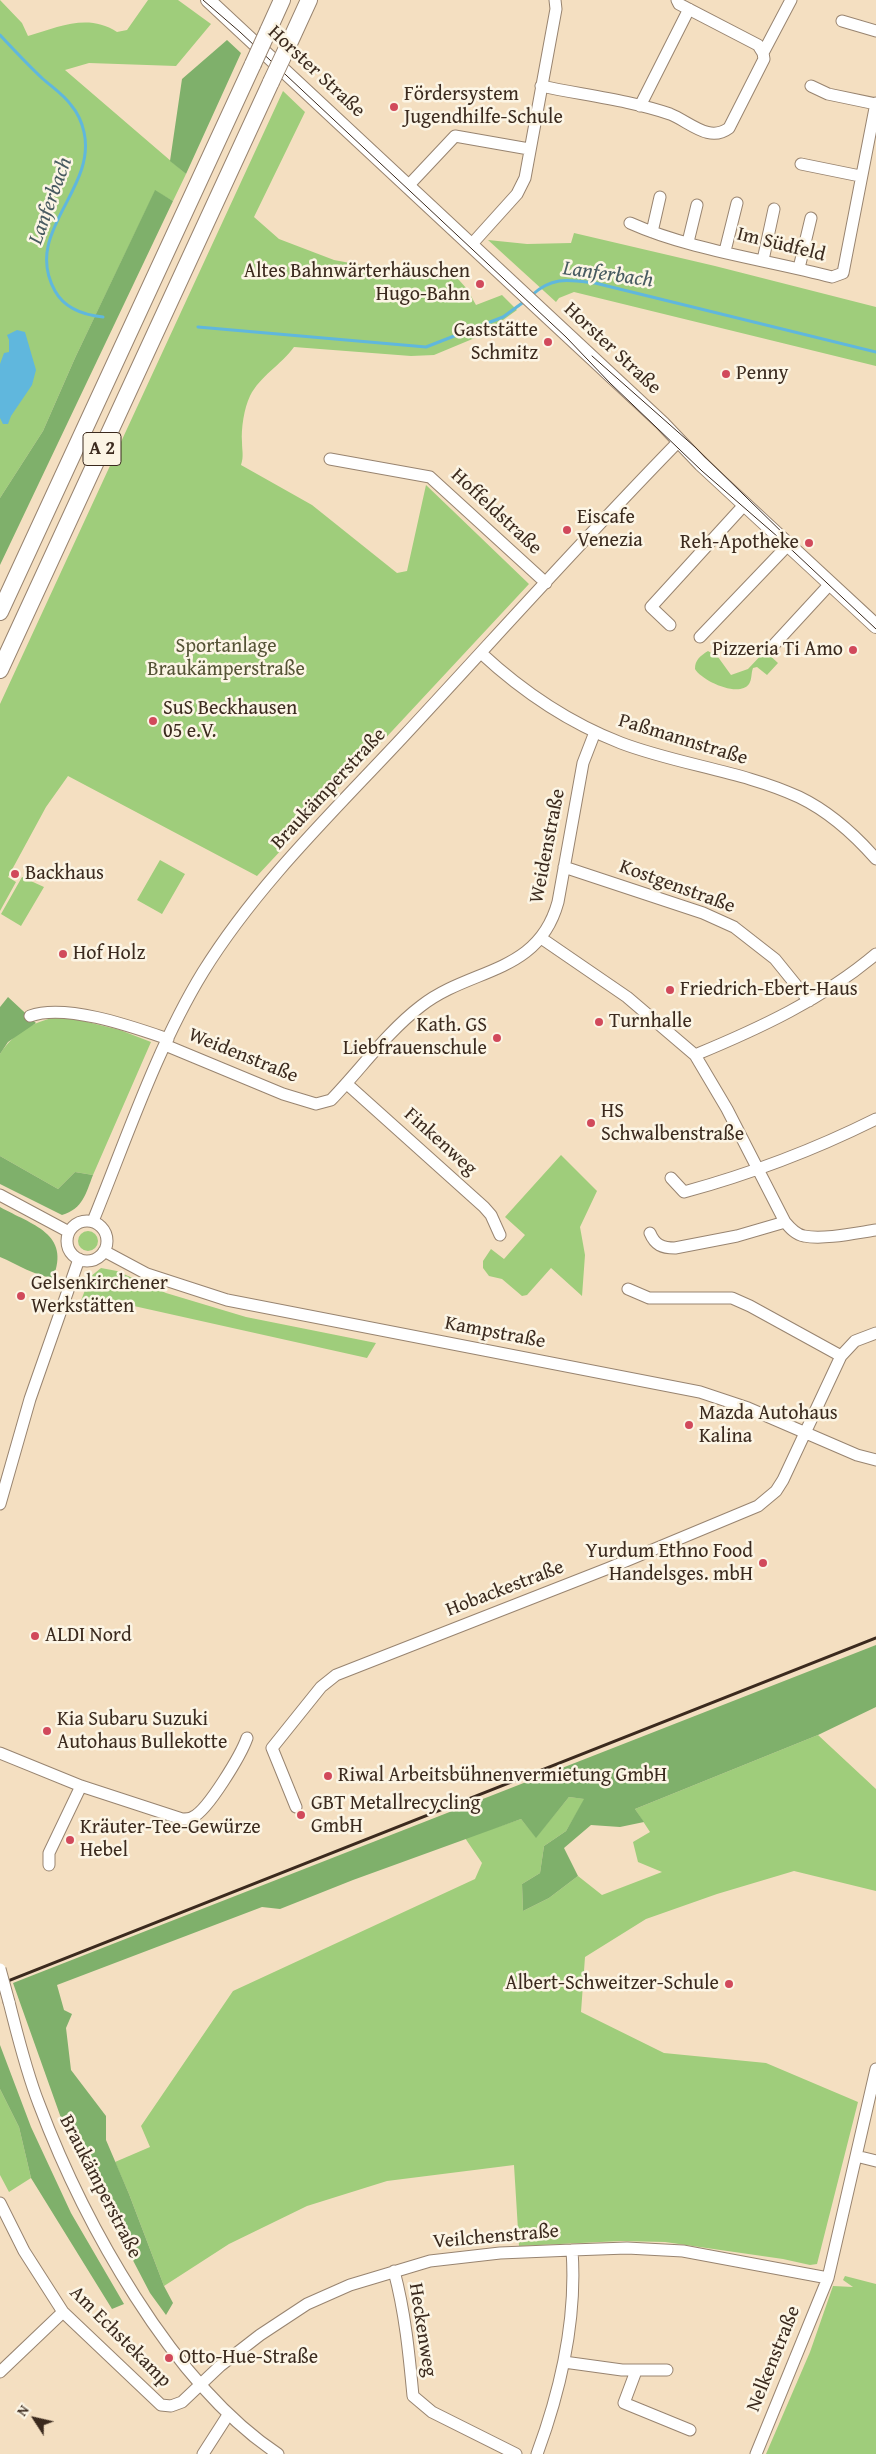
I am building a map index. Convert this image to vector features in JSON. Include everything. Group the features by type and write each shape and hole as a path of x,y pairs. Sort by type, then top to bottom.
{"highway":[{"name":"A 2","path":"0,612 282,0"},
{"name":"A 2","path":"0,670 310,0"}],"main road":[{"name":"Horster Straße","path":"208,0 876,626"}],"street":[{"path":"471,245 522,186 556,8 555,0"},
{"path":"677,0 678,4 758,44 764,53"},
{"path":"541,86 640,106 673,116 710,134 720,134 729,128 764,60 764,53 791,0"},
{"path":"640,106 689,9"},
{"path":"842,21 876,31"},
{"path":"812,86 828,94 876,104"},
{"name":"Im Südfeld","path":"630,222 652,232 688,242 832,277 843,273 860,176 876,104"},
{"path":"408,186 455,136 529,149"},
{"path":"801,164 860,176"},
{"path":"652,232 660,197"},
{"path":"725,251 737,203"},
{"path":"688,242 697,205"},
{"path":"763,260 774,209"},
{"path":"799,268 811,218"},
{"name":"Braukämperstraße","path":"93,1221 167,1042 203,973 243,914 269,883 481,653 679,441"},
{"name":"Hoffeldstraße","path":"330,459 430,477 546,583"},
{"path":"670,625 651,607 745,504"},
{"path":"700,638 788,544"},
{"path":"771,648 830,584"},
{"name":"Paßmannstraße","path":"481,653 532,696 560,715 594,732 622,744 770,786 800,798 840,824 876,859"},
{"name":"Weidenstraße","path":"30,1016 41,1012 62,1012 123,1024 167,1042 263,1087 316,1104 331,1100 405,1018 436,994 508,964 526,952 541,938 555,912 583,763 594,732"},
{"name":"Kostgenstraße","path":"564,867 703,912 734,927 775,959 809,1001"},
{"path":"541,938 627,996 695,1055 759,1169 785,1222 793,1231 803,1236 815,1236 876,1230"},
{"path":"695,1055 763,1025 809,1001 837,984 876,954"},
{"name":"Finkenweg","path":"347,1084 484,1207 491,1215 500,1235"},
{"path":"672,1178 684,1192 740,1177 773,1165 876,1119"},
{"path":"0,1195 69,1232"},
{"path":"93,1221 104,1230 107,1244 104,1251 91,1260 79,1259 68,1249 67,1240 69,1232 73,1226 81,1222 93,1221"},
{"path":"650,1233 654,1243 665,1248 675,1248 738,1236 785,1222"},
{"name":"Kampstraße","path":"104,1251 147,1274 227,1300 700,1392 748,1408 857,1455 876,1460"},
{"path":"0,1504 32,1393 79,1259"},
{"path":"628,1289 649,1298 732,1298 842,1356"},
{"name":"Hobackestraße","path":"296,1807 272,1748 321,1687 336,1675 609,1568 758,1506 776,1491 783,1480 842,1356 855,1341 876,1332"},
{"path":"0,1753 81,1786 182,1819 193,1818 206,1806 242,1753 247,1738"},
{"path":"49,1865 49,1853 81,1786"},
{"name":"Braukämperstraße","path":"0,1969 38,2103 79,2195 131,2287 163,2337 212,2398 228,2415 278,2454"},
{"name":"Nelkenstraße","path":"756,2454 828,2278 876,2069"},
{"path":"856,2156 876,2161"},
{"name":"Am Echstekamp","path":"0,2203 24,2251 63,2312 161,2404 171,2406 182,2402 202,2386"},
{"name":"Veilchenstraße","path":"202,2386 220,2366 260,2335 307,2304 350,2284 438,2260 500,2253 572,2250 628,2248 683,2250 828,2278"},
{"path":"537,2454 558,2390 564,2362 573,2293 572,2250"},
{"name":"Heckenweg","path":"394,2271 406,2321 413,2396 432,2412 516,2454"},
{"path":"0,2372 63,2312"},
{"path":"564,2362 636,2371 667,2370"},
{"path":"636,2371 624,2403 690,2430"},
{"path":"203,2454 228,2415"}],"green space":[{"path":"0,0 22,23 28,36 62,26 84,23 106,26 117,32 127,30 148,0 178,0 211,24 176,66 89,63 65,70 186,174 173,201 155,191 75,358 43,431 0,498"},
{"path":"227,40 241,53 186,174 170,161 182,79"},
{"name":"Sportanlage Braukämperstraße","path":"283,91 305,112 254,217 279,239 334,260 366,266 366,276 420,277 451,271 467,289 476,305 502,295 517,310 482,335 434,355 411,356 294,347 259,382 250,396 246,406 243,425 243,456 241,465 312,505 397,573 407,571 426,485 529,584 257,876 68,776 46,807 8,877 16,882 0,911 0,704"},
{"path":"155,190 173,201 0,565 0,498 43,431 75,358"},
{"path":"574,233 715,266 876,307 876,366 574,292 559,298 556,302 488,240 527,244 571,243"},
{"path":"708,651 718,657 731,675 748,669 765,651 778,663 767,675 757,667 753,668 749,684 744,688 729,689 713,683 695,669 698,658"},
{"path":"160,860 185,874 162,914 137,900"},
{"path":"22,877 44,887 21,926 1,914"},
{"path":"8,997 36,1023 8,1042 0,1054 0,1007"},
{"path":"63,1016 120,1030 151,1042 93,1175 75,1172 58,1189 0,1156 0,1054 12,1039 27,1028 44,1020"},
{"path":"561,1155 597,1191 580,1227 585,1255 582,1296 551,1268 527,1295 522,1296 502,1279 489,1276 483,1268 483,1261 491,1249 504,1259 525,1235 505,1217"},
{"path":"0,1156 58,1189 75,1172 93,1175 83,1200 75,1209 62,1215 0,1184"},
{"path":"0,1207 36,1226 53,1241 57,1250 57,1263 53,1278 33,1272 0,1257"},
{"path":"88,1231 95,1234 98,1241 95,1248 88,1251 81,1248 78,1241 81,1234"},
{"path":"101,1268 117,1271 166,1293 246,1317 376,1343 367,1358 98,1298 79,1306 90,1277"},
{"path":"876,1645 876,1707 818,1735 635,1809 644,1822 620,1827 591,1825 564,1848 578,1876 549,1898 523,1911 522,1884 540,1873 544,1846 566,1831 584,1799 569,1797 536,1838 521,1819 353,1880 280,1909 262,1907 57,1985 64,2010 72,2014 66,2028 71,2070 106,2116 106,2140 164,2286 173,2303 166,2315 150,2293 66,2132 13,1983"},
{"path":"818,1735 876,1789 876,1891 794,1871 717,1894 646,1919 585,1957 581,2012 664,2053 766,2063 858,2102 817,2264 810,2265 783,2259 665,2242 621,2241 519,2246 514,2165 387,2181 307,2206 229,2244 164,2286 115,2162 150,2147 141,2126 233,1991 475,1879 482,1863 465,1838 521,1819 536,1837 569,1797 585,1799 566,1831 544,1846 540,1873 522,1884 523,1911 549,1898 578,1876 602,1895 662,1872 638,1862 633,1842 650,1832 635,1809"},
{"path":"0,2045 31,2127 71,2213 124,2304 112,2309 31,2178 19,2127 0,2089"},
{"path":"0,2089 19,2127 31,2178 9,2192 0,2175"},
{"path":"845,2276 876,2284 876,2454 766,2454 810,2352 833,2286 853,2287 843,2280"}],"water":[{"path":"17,330 25,332 36,370 32,385 11,416 8,424 3,424 0,418 0,364 4,353 9,352 7,335"}],"waterway":[{"name":"Lanferbach","path":"0,35 37,74 68,101 82,125 85,153 80,173 53,230 47,249 47,270 55,291 69,307 88,315 103,317"},
{"name":"Lanferbach","path":"532,295 554,282 569,280 595,283 876,352"},
{"name":"Lanferbach","path":"198,327 426,347 503,317 525,301"}],"tram line":[{"path":"203,0 240,32 566,337 610,383 702,471 778,537 876,629"},
{"path":"592,356 695,447 793,543"}],"railway":[{"path":"0,1984 876,1638"}],"place":[{"name":"Fördersystem Jugendhilfe-Schule","path":"394,107"},
{"name":"Altes Bahnwärterhäuschen Hugo-Bahn","path":"480,284"},
{"name":"Gaststätte Schmitz","path":"548,342"},
{"name":"Penny","path":"726,374"},
{"name":"Eiscafe Venezia","path":"567,530"},
{"name":"Reh-Apotheke","path":"809,543"},
{"name":"Pizzeria Ti Amo","path":"853,650"},
{"name":"SuS Beckhausen 05 e.V.","path":"153,721"},
{"name":"Backhaus","path":"15,874"},
{"name":"Hof Holz","path":"63,954"},
{"name":"Friedrich-Ebert-Haus","path":"670,990"},
{"name":"Turnhalle","path":"599,1022"},
{"name":"Kath. GS Liebfrauenschule","path":"497,1038"},
{"name":"HS Schwalbenstraße","path":"591,1123"},
{"name":"Gelsenkirchener Werkstätten","path":"21,1296"},
{"name":"Mazda Autohaus Kalina","path":"689,1425"},
{"name":"Yurdum Ethno Food Handelsges. mbH","path":"763,1563"},
{"name":"ALDI Nord","path":"35,1636"},
{"name":"Kia Subaru Suzuki Autohaus Bullekotte","path":"47,1731"},
{"name":"Riwal Arbeitsbühnenvermietung GmbH","path":"328,1776"},
{"name":"GBT Metallrecycling GmbH","path":"301,1815"},
{"name":"Kräuter-Tee-Gewürze Hebel","path":"70,1840"},
{"name":"Albert-Schweitzer-Schule","path":"729,1984"},
{"name":"Otto-Hue-Straße","path":"169,2358"}]}
